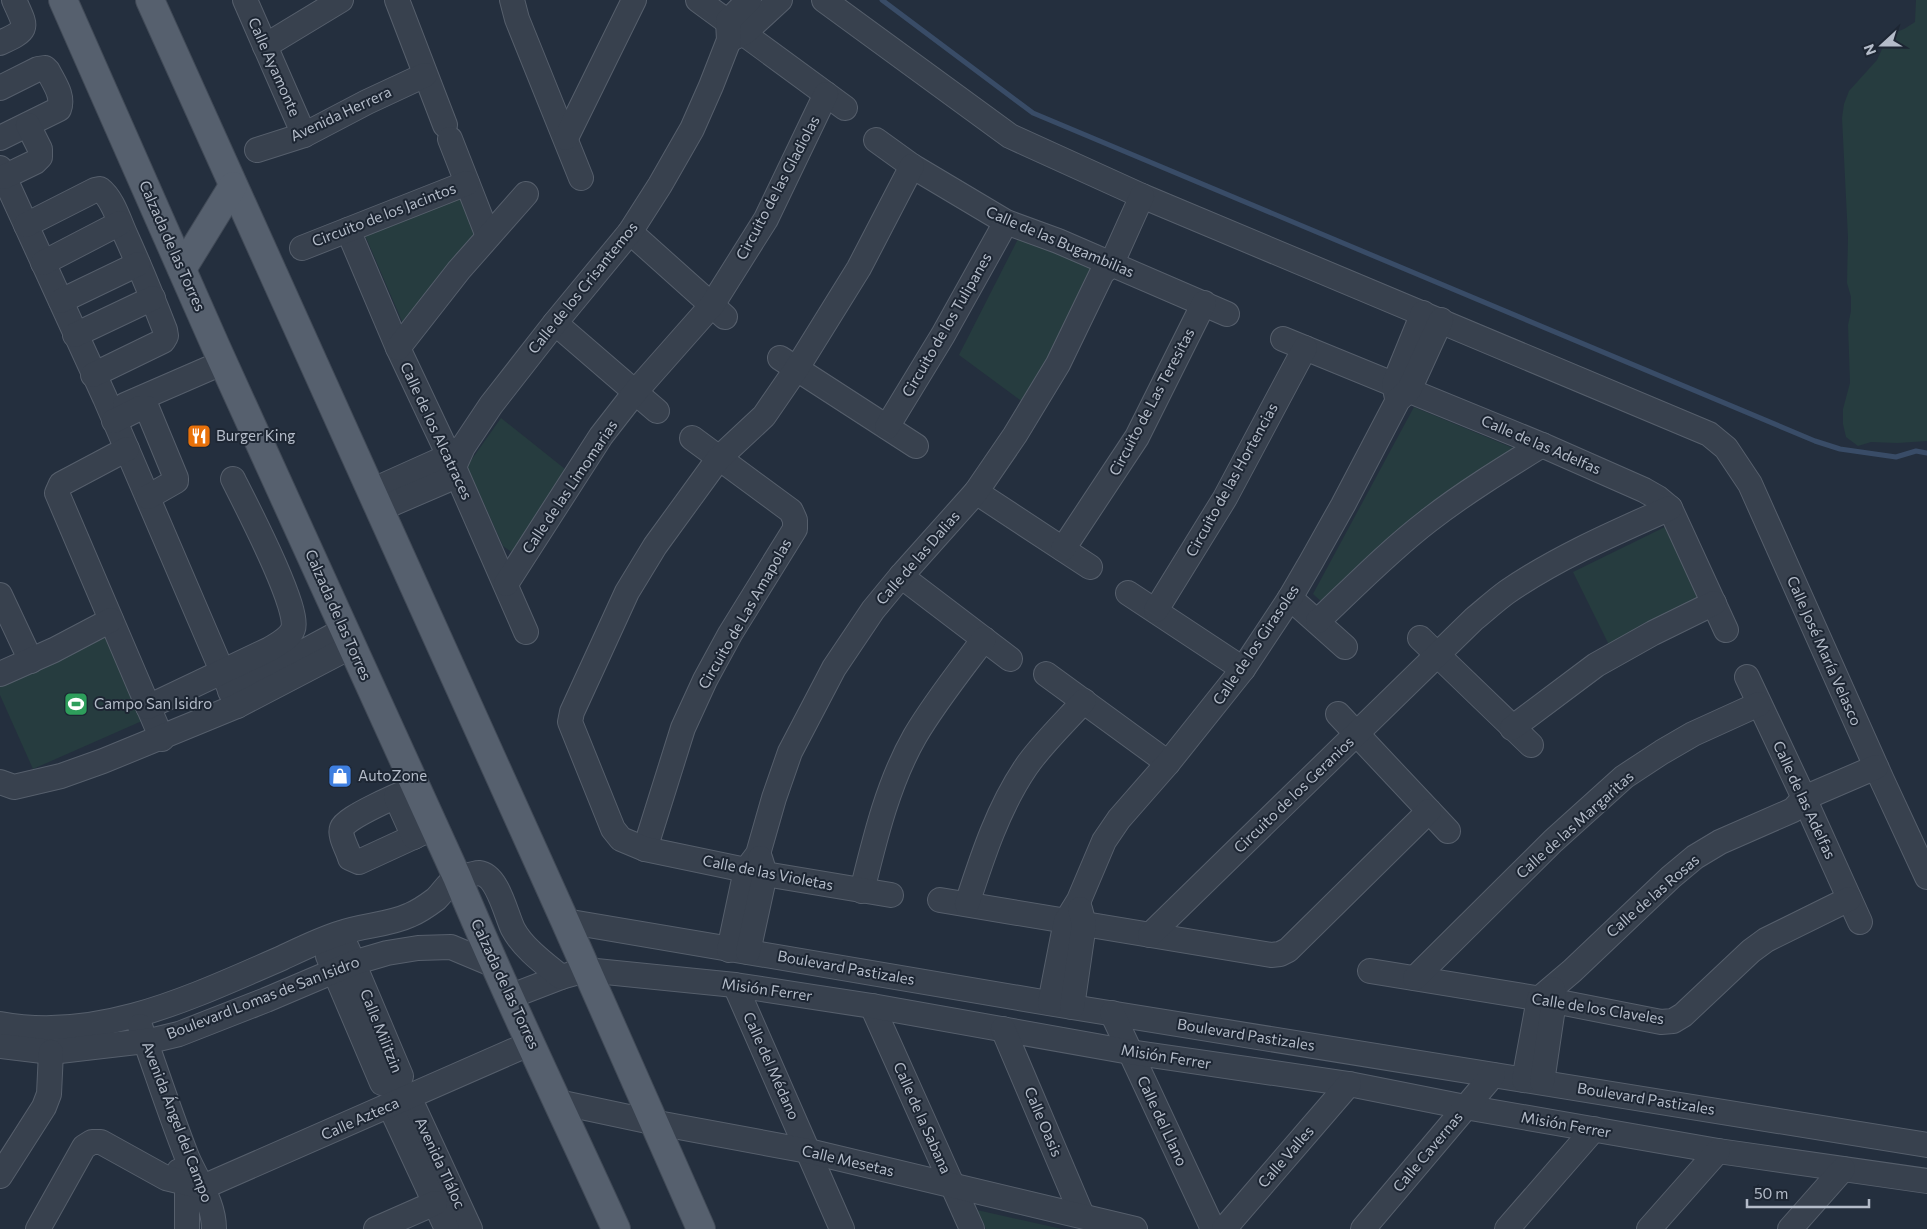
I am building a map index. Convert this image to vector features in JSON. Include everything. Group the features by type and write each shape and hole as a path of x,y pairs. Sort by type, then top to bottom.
{"main road":[{"name":"Calzada de las Torres","path":"63,0 348,638 406,792 424,832 457,877 494,965 616,1229"},
{"path":"150,0 565,921 574,973 652,1122 701,1229"},
{"path":"182,269 234,186"}],"street":[{"path":"0,43 21,33 24,28 23,20 14,0"},
{"name":"Calle Ayamonte","path":"245,0 304,135"},
{"path":"265,46 341,0"},
{"name":"Circuito de los Jacintos","path":"397,0 488,236"},
{"path":"512,0 581,178"},
{"path":"566,138 634,0"},
{"path":"698,0 734,31"},
{"name":"Calle de los Crisantemos","path":"376,500 445,481 455,457 491,406 555,323 630,232 692,130 749,0"},
{"name":"Calle de los Crisantemos","path":"734,31 780,0"},
{"name":"Calle José María Velasco","path":"824,0 1010,136 1134,192 1709,434 1726,448 1750,484 1927,877"},
{"name":"Circuito de las Gladiolas","path":"636,391 718,311 766,219 835,101 734,31"},
{"path":"0,88 38,69 44,68 48,71 60,96 61,103 59,109 0,138"},
{"name":"Avenida Herrera","path":"257,150 304,135 366,102 425,76"},
{"path":"28,125 40,149 40,157 35,162 2,172 110,410 230,690"},
{"name":"Calle de las Bugambilias","path":"876,140 912,166 1006,222 1058,241 1104,266 1204,303 1227,314"},
{"path":"645,849 620,839 613,829 570,722 572,712 627,592 655,546 719,458 764,416 788,363 859,268 912,166"},
{"name":"Circuito de los Jacintos","path":"302,248 467,183"},
{"path":"26,225 100,189 105,193 120,223 153,298 166,336 163,341 93,375"},
{"name":"Calle de las Dalias","path":"739,951 774,798 790,752 834,668 873,610 976,492 1015,435 1058,364 1104,266 1134,192"},
{"path":"398,348 459,270 526,194"},
{"name":"Circuito de los Tulipanes","path":"887,427 943,335 1006,222"},
{"path":"43,263 120,223"},
{"name":"Calle de los Alcatraces","path":"348,230 398,348 455,457 526,632"},
{"path":"630,232 718,311"},
{"path":"61,301 138,264"},
{"path":"75,335 153,298"},
{"name":"Circuito de Las Teresitas","path":"1063,549 1137,437 1204,303"},
{"name":"Calle de los Girasoles","path":"1061,1005 1079,900 1104,841 1119,819 1168,763 1243,669 1290,598 1343,505 1400,391 1432,316"},
{"path":"555,323 657,411"},
{"name":"Calle de las Adelfas","path":"1283,338 1400,391 1542,445 1658,498 1670,508 1726,630"},
{"name":"Circuito de las Hortencias","path":"1156,610 1220,505 1305,348"},
{"path":"110,410 220,355"},
{"path":"788,363 916,446"},
{"name":"Calle de las Limomarias","path":"506,584 601,436 636,391"},
{"path":"110,410 147,408 176,478 172,485 148,497"},
{"name":"Circuito de Las Amapolas","path":"645,849 683,728 705,680 730,634 795,529 795,520 791,512 692,438"},
{"path":"1318,621 1374,568 1428,521 1501,470 1542,445"},
{"path":"127,449 61,484 57,493 162,738"},
{"path":"0,782 14,788 61,776 162,738 230,690 270,649 288,637 294,629 294,616 285,589 234,479"},
{"path":"976,492 1090,567"},
{"name":"Circuito de los Geranios","path":"1150,935 1437,654 1505,593 1572,553 1670,508"},
{"path":"901,576 1010,659"},
{"path":"1128,593 1243,669"},
{"path":"0,595 8,632 31,660"},
{"path":"1290,598 1318,621 1345,648"},
{"path":"1512,728 1596,665 1653,633 1714,603"},
{"path":"0,674 111,620"},
{"path":"148,707 230,690 348,638"},
{"path":"1420,638 1531,745"},
{"path":"862,890 875,836 893,783 915,736 940,697 984,639"},
{"path":"1046,674 1168,763"},
{"name":"Calle de las Adelfas","path":"1747,677 1802,807 1860,922"},
{"path":"967,904 989,841 1006,801 1026,767 1084,701"},
{"name":"Calle de las Margaritas","path":"1415,978 1554,841 1624,777 1693,734 1759,704"},
{"path":"1338,714 1448,831"},
{"name":"Calle de las Rosas","path":"1549,997 1670,877 1695,857 1720,842 1879,773"},
{"path":"406,792 359,814 345,823 342,828 342,834 350,858 359,862 424,832"},
{"path":"940,900 1272,955 1280,954 1288,950 1429,810"},
{"name":"Calle de las Violetas","path":"645,849 757,866 891,895"},
{"path":"457,877 479,873 487,877 498,892 514,931 541,961 574,973"},
{"name":"Boulevard Lomas de San Isidro","path":"0,1024 50,1028 77,1027 128,1017 218,986 331,937 409,916 423,909 457,877"},
{"name":"Calle de los Claveles","path":"1370,971 1549,997 1661,1022 1672,1021 1683,1015 1766,940 1849,899"},
{"name":"Boulevard Pastizales","path":"565,921 1061,1005 1927,1145"},
{"path":"331,937 343,967"},
{"name":"Boulevard Lomas de San Isidro","path":"0,1046 51,1052 179,1034 343,967 387,953 418,948 451,947 494,965"},
{"path":"509,997 574,973"},
{"name":"Misión Ferrer","path":"574,973 735,985 872,1006 1130,1052 1349,1084 1465,1107 1718,1151 1927,1180"},
{"name":"Calle del Médano","path":"735,985 842,1229"},
{"path":"1533,1081 1549,997"},
{"name":"Calle de la Sabana","path":"872,1006 972,1229"},
{"name":"Calle del Llano","path":"1112,1013 1213,1229"},
{"name":"Avenida Ángel del Campo","path":"128,1017 188,1158 195,1185 214,1220 214,1229"},
{"name":"Calle Oasis","path":"1003,1029 1082,1215"},
{"name":"Calle Azteca","path":"195,1185 400,1101 531,1042"},
{"path":"0,1176 44,1107 49,1094 51,1052"},
{"name":"Calle Cavernas","path":"1363,1229 1493,1075"},
{"name":"Calle Valles","path":"1224,1229 1349,1084"},
{"name":"Avenida Tláloc","path":"400,1101 435,1203 447,1229"},
{"name":"Avenida Tláloc","path":"400,1101 470,1229"},
{"name":"Calle Mesetas","path":"558,1102 652,1122 808,1151 1135,1229"},
{"path":"1507,1229 1594,1130"},
{"path":"39,1229 84,1147 92,1142 102,1142 166,1178 195,1185"},
{"path":"1649,1229 1718,1151"},
{"path":"1790,1229 1843,1169"},
{"name":"Avenida Ángel del Campo","path":"187,1229 195,1185"},
{"path":"376,1229 435,1203"}],"green space":[{"path":"1916,0 1927,0 1927,441 1871,442 1858,446 1846,437 1843,424 1843,409 1850,383 1848,325 1851,297 1847,283 1848,238 1842,118 1844,104 1849,91 1877,60 1891,34 1915,22"},
{"path":"465,192 482,230 404,326 364,233"},
{"path":"1018,239 1095,268 1061,342 1024,403 959,355"},
{"path":"1414,407 1513,448 1459,486 1322,602 1313,594"},
{"path":"501,418 570,473 513,553 503,546 467,466"},
{"path":"1671,524 1709,601 1611,649 1573,572"},
{"name":"Campo San Isidro","path":"116,632 151,717 33,769 0,695 0,686"},
{"path":"977,1210 1062,1229 986,1229"}],"waterway":[{"path":"882,0 1033,113 1815,441 1840,449 1896,457 1916,451 1927,453"}],"place":[{"name":"Burger King","path":"199,436"},
{"name":"Campo San Isidro","path":"76,704"},
{"name":"AutoZone","path":"340,776"}]}
